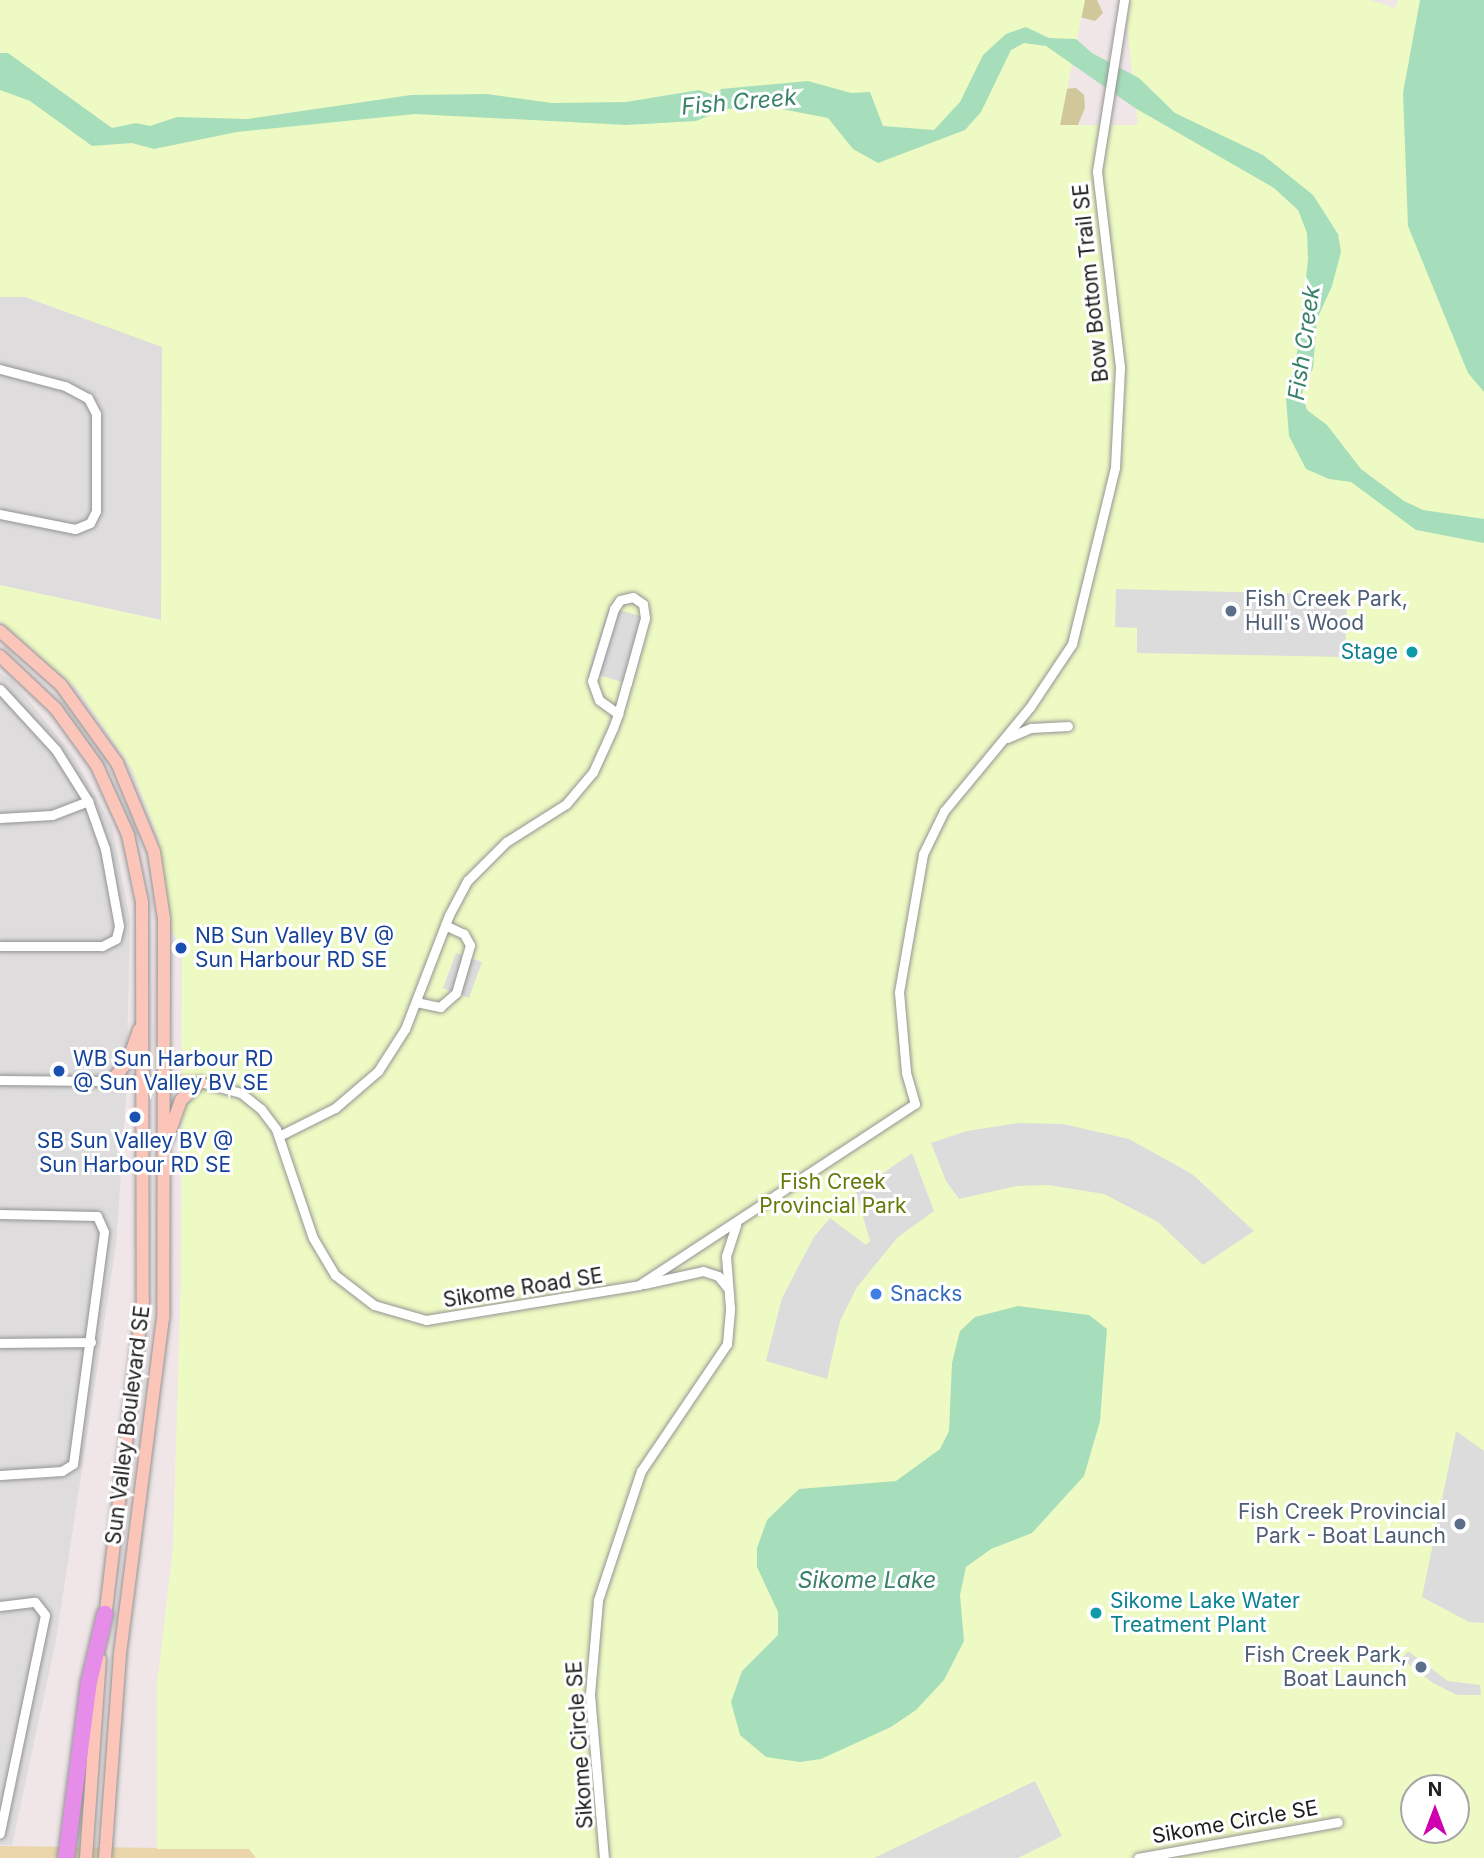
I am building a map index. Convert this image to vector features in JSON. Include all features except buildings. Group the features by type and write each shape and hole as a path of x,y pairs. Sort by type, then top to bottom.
{"highway":[{"path":"66,1858 89,1682 105,1614"}],"main road":[{"name":"Sun Valley Boulevard SE","path":"0,631 45,669 90,720 117,762 147,829 159,877 166,940 163,1318 120,1654 105,1858"},
{"name":"Sun Valley Boulevard SE","path":"0,656 73,730 118,809 142,902 145,1009 141,1329 105,1614 86,1858"},
{"path":"112,1081 130,1059 145,1009"},
{"path":"163,1153 181,1100 200,1082"}],"street":[{"name":"Bow Bottom Trail SE","path":"1002,741 1072,644 1109,494 1119,430 1119,356 1097,192 1102,122 1124,0"},
{"path":"0,369 54,382 89,398 95,409 96,511 87,525 75,529 0,514"},
{"path":"279,1136 325,1114 364,1086 390,1055 416,1002 445,925 464,886 486,859 561,808 585,784 605,751 618,714 646,616 641,602 630,597 614,608 592,681 599,700 618,714"},
{"path":"0,689 56,750 88,801 110,866 119,926 116,939 102,946 0,946"},
{"path":"737,1224 915,1104 905,1065 899,992 916,877 934,827 1002,741 1031,728 1068,726"},
{"path":"0,818 52,815 88,801"},
{"path":"416,1002 440,1007 456,993 470,945 464,934 445,925"},
{"name":"Sikome Road SE","path":"0,1080 200,1082 227,1086 249,1099 279,1136 321,1254 346,1286 382,1309 413,1318 446,1319 705,1271 720,1278 729,1293"},
{"path":"0,1214 90,1215 102,1219 91,1342 71,1467 0,1475"},
{"name":"Sikome Road SE","path":"639,1285 737,1224"},
{"name":"Sikome Circle SE","path":"604,1858 590,1694 598,1600 641,1471 727,1344 729,1293 726,1256 737,1224"},
{"path":"0,1343 91,1342"},
{"path":"0,1606 35,1602 45,1615 0,1833"},
{"name":"Sikome Circle SE","path":"1138,1858 1338,1822"}],"shaded area":[{"path":"1066,0 1097,0 1103,13 1095,21 1076,16"},
{"path":"1076,88 1084,95 1085,108 1066,153 1048,109 1064,89"},
{"path":"0,297 25,297 162,346 161,620 0,585"},
{"name":"Fish Creek Park, Hull's Wood","path":"1116,589 1347,595 1345,657 1137,653 1137,628 1115,627"},
{"path":"609,607 650,619 632,685 589,672"},
{"path":"0,673 12,680 72,754 112,826 130,920 126,1097 116,1245 56,1640 12,1845 0,1845"},
{"path":"456,953 482,962 469,998 443,988"},
{"path":"1018,1123 1063,1124 1129,1139 1192,1174 1254,1231 1203,1265 1158,1222 1104,1194 1048,1185 1016,1186 959,1199 946,1181 931,1143 967,1131"},
{"path":"912,1153 934,1211 898,1237 857,1287 840,1321 827,1379 766,1361 782,1298 814,1237 830,1218 866,1245 870,1241 856,1192"},
{"name":"Fish Creek Provincial Park - Boat Launch","path":"1456,1431 1484,1451 1484,1623 1469,1622 1422,1597"},
{"name":"Fish Creek Park, Boat Launch","path":"1408,1651 1448,1681 1480,1685 1481,1695 1457,1695 1433,1683 1402,1659"},
{"path":"1035,1781 1062,1836 1018,1858 874,1858"},
{"path":"0,1846 250,1849 256,1858 0,1858"}],"green space":[{"name":"Fish Creek Provincial Park","path":"0,0 1085,0 1060,125 1138,125 1124,0 1370,0 1395,8 1398,0 1465,0 1484,217 1484,1858 256,1858 249,1849 157,1849 157,1684 173,1549 181,1274 182,948 173,933 158,838 132,769 78,690 0,621 0,585 161,620 162,347 25,297 0,297"}],"water":[{"path":"1420,0 1484,0 1484,392 1468,373 1408,226 1403,93"},
{"name":"Fish Creek","path":"1026,27 1049,38 1076,39 1092,53 1139,78 1175,113 1263,155 1313,195 1338,234 1341,252 1332,286 1317,319 1313,368 1302,393 1307,410 1327,425 1361,469 1404,501 1423,510 1484,519 1484,543 1416,530 1351,482 1329,479 1306,469 1289,436 1286,398 1299,344 1308,259 1307,233 1298,210 1274,188 1135,108 1046,46 1024,43 1011,50 981,112 965,130 878,163 853,149 828,118 771,107 726,109 696,121 626,125 415,114 237,132 154,149 132,143 92,146 30,101 0,90 0,53 8,53 112,128 136,123 150,126 177,117 247,119 411,95 487,94 552,103 626,102 699,90 716,96 721,89 808,81 851,93 870,92 883,126 934,130 960,102 983,55 1006,34"},
{"name":"Sikome Lake","path":"1018,1306 1089,1315 1107,1329 1100,1421 1084,1476 1032,1533 991,1549 966,1567 960,1595 964,1641 944,1680 916,1710 891,1727 821,1759 800,1762 766,1757 740,1735 731,1702 742,1671 778,1635 778,1612 757,1567 757,1548 767,1520 799,1489 896,1481 940,1449 949,1431 952,1363 960,1331 975,1317"}],"place":[{"name":"Fish Creek Park, Hull's Wood","path":"1231,611"},
{"name":"Stage","path":"1412,652"},
{"name":"NB Sun Valley BV @ Sun Harbour RD SE","path":"181,948"},
{"name":"WB Sun Harbour RD @ Sun Valley BV SE","path":"59,1071"},
{"name":"SB Sun Valley BV @ Sun Harbour RD SE","path":"135,1117"},
{"name":"Snacks","path":"876,1294"},
{"name":"Fish Creek Provincial Park - Boat Launch","path":"1460,1524"},
{"name":"Sikome Lake Water Treatment Plant","path":"1096,1613"},
{"name":"Fish Creek Park, Boat Launch","path":"1421,1667"}]}
